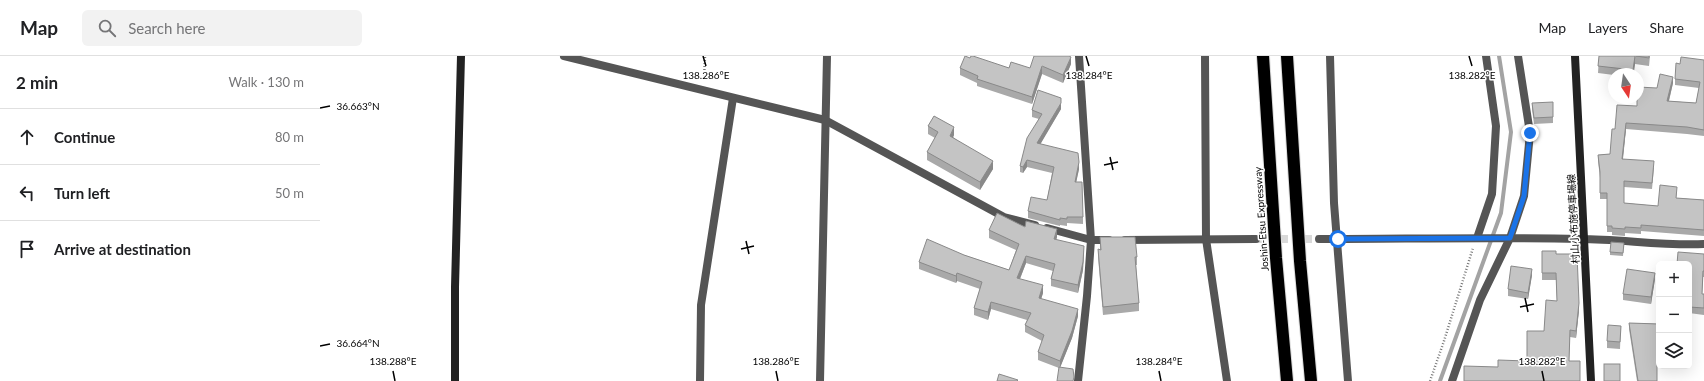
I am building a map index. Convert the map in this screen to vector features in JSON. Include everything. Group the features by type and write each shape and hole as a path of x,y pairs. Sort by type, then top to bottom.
{"highway":[{"name":"Joshin-Etsu Expressway","path":"1263,56 1276,258 1287,381"},
{"path":"1287,56 1300,261 1311,381"}],"main road":[{"path":"455,381 455,287 461,56"},
{"name":"村山小布施停車場線","path":"1575,56 1591,381"}],"street":[{"path":"564,56 825,120 1004,217 1091,240 1256,239"},
{"path":"820,381 827,56"},
{"path":"1078,381 1091,240 1079,56"},
{"path":"1205,56 1206,239 1227,381"},
{"path":"1330,56 1334,203 1348,381"},
{"path":"1479,238 1492,194 1496,126 1486,56"},
{"path":"1452,381 1480,300 1524,196 1530,133 1518,56"},
{"path":"700,381 701,305 734,98"},
{"path":"1319,238 1585,239 1687,245 1704,244"}],"path":[{"path":"704,90 705,56"},
{"path":"1430,381 1479,238"}],"building":[{"path":"965,56 970,58 973,56 1009,68 1011,62 1030,68 1034,56 1071,57 1063,75 1042,66 1032,97 977,79 978,76 960,68"},
{"path":"1599,56 1635,56 1633,68 1598,66"},
{"path":"1636,56 1649,56 1649,58"},
{"path":"1681,57 1704,60 1704,130 1687,127 1626,123 1622,159 1654,161 1652,183 1624,181 1624,203 1658,206 1660,185 1677,187 1676,198 1704,200 1704,230 1641,225 1641,228 1625,227 1625,229 1607,226 1607,193 1600,193 1598,155 1610,154 1612,129 1615,129 1617,105 1637,106 1637,104 1644,104 1644,87 1657,88 1660,74 1673,77 1667,101 1696,103 1700,82 1675,79 1676,63 1680,64"},
{"path":"1038,90 1061,98 1061,103 1037,143 1078,153 1079,162 1075,182 1082,182 1083,217 1067,217 1067,219 1060,218 1060,220 1028,211 1031,197 1047,200 1054,167 1027,160 1023,167 1020,166 1027,138 1042,114 1032,110"},
{"path":"1553,102 1553,117 1534,118 1532,103"},
{"path":"934,116 954,127 950,136 993,161 980,182 927,152 938,132 928,126"},
{"path":"997,213 1025,227 1026,221 1057,229 1054,239 1084,246 1083,262 1078,285 1051,279 1055,264 1026,256 1017,278 1043,285 1039,298 1078,309 1072,331 1060,361 1038,352 1044,335 1025,325 1031,313 991,302 988,312 974,308 982,282 957,273 956,276 919,262 927,239 964,255 1009,270 1019,244 989,230"},
{"path":"1100,237 1135,237 1137,257 1135,257 1139,303 1103,307 1098,249 1101,250"},
{"path":"1611,242 1624,243 1623,253 1610,252"},
{"path":"1542,251 1556,251 1556,254 1577,254 1579,303 1576,331 1570,330 1569,361 1580,361 1580,381 1464,381 1464,366 1498,367 1498,360 1527,361 1527,331 1544,331 1546,300 1557,301 1556,273 1542,273"},
{"path":"1678,252 1704,254 1702,294 1704,294 1704,308 1692,307 1692,261 1677,261"},
{"path":"1511,266 1532,269 1528,293 1508,289"},
{"path":"1627,269 1655,273 1651,297 1623,294"},
{"path":"1629,323 1656,324 1657,381 1638,381"},
{"path":"1608,325 1621,326 1620,342 1607,341"},
{"path":"1604,364 1620,364 1620,381 1604,381"},
{"path":"1059,367 1073,369 1073,381 1057,381"},
{"path":"999,374 1018,380 997,381"}],"waterway":[{"path":"1440,381 1501,213 1511,132 1499,56"}],"tunnel":[{"path":"1256,239 1319,239"}],"route":[{"path":"1338,239 1510,238 1524,196 1530,133"}]}
